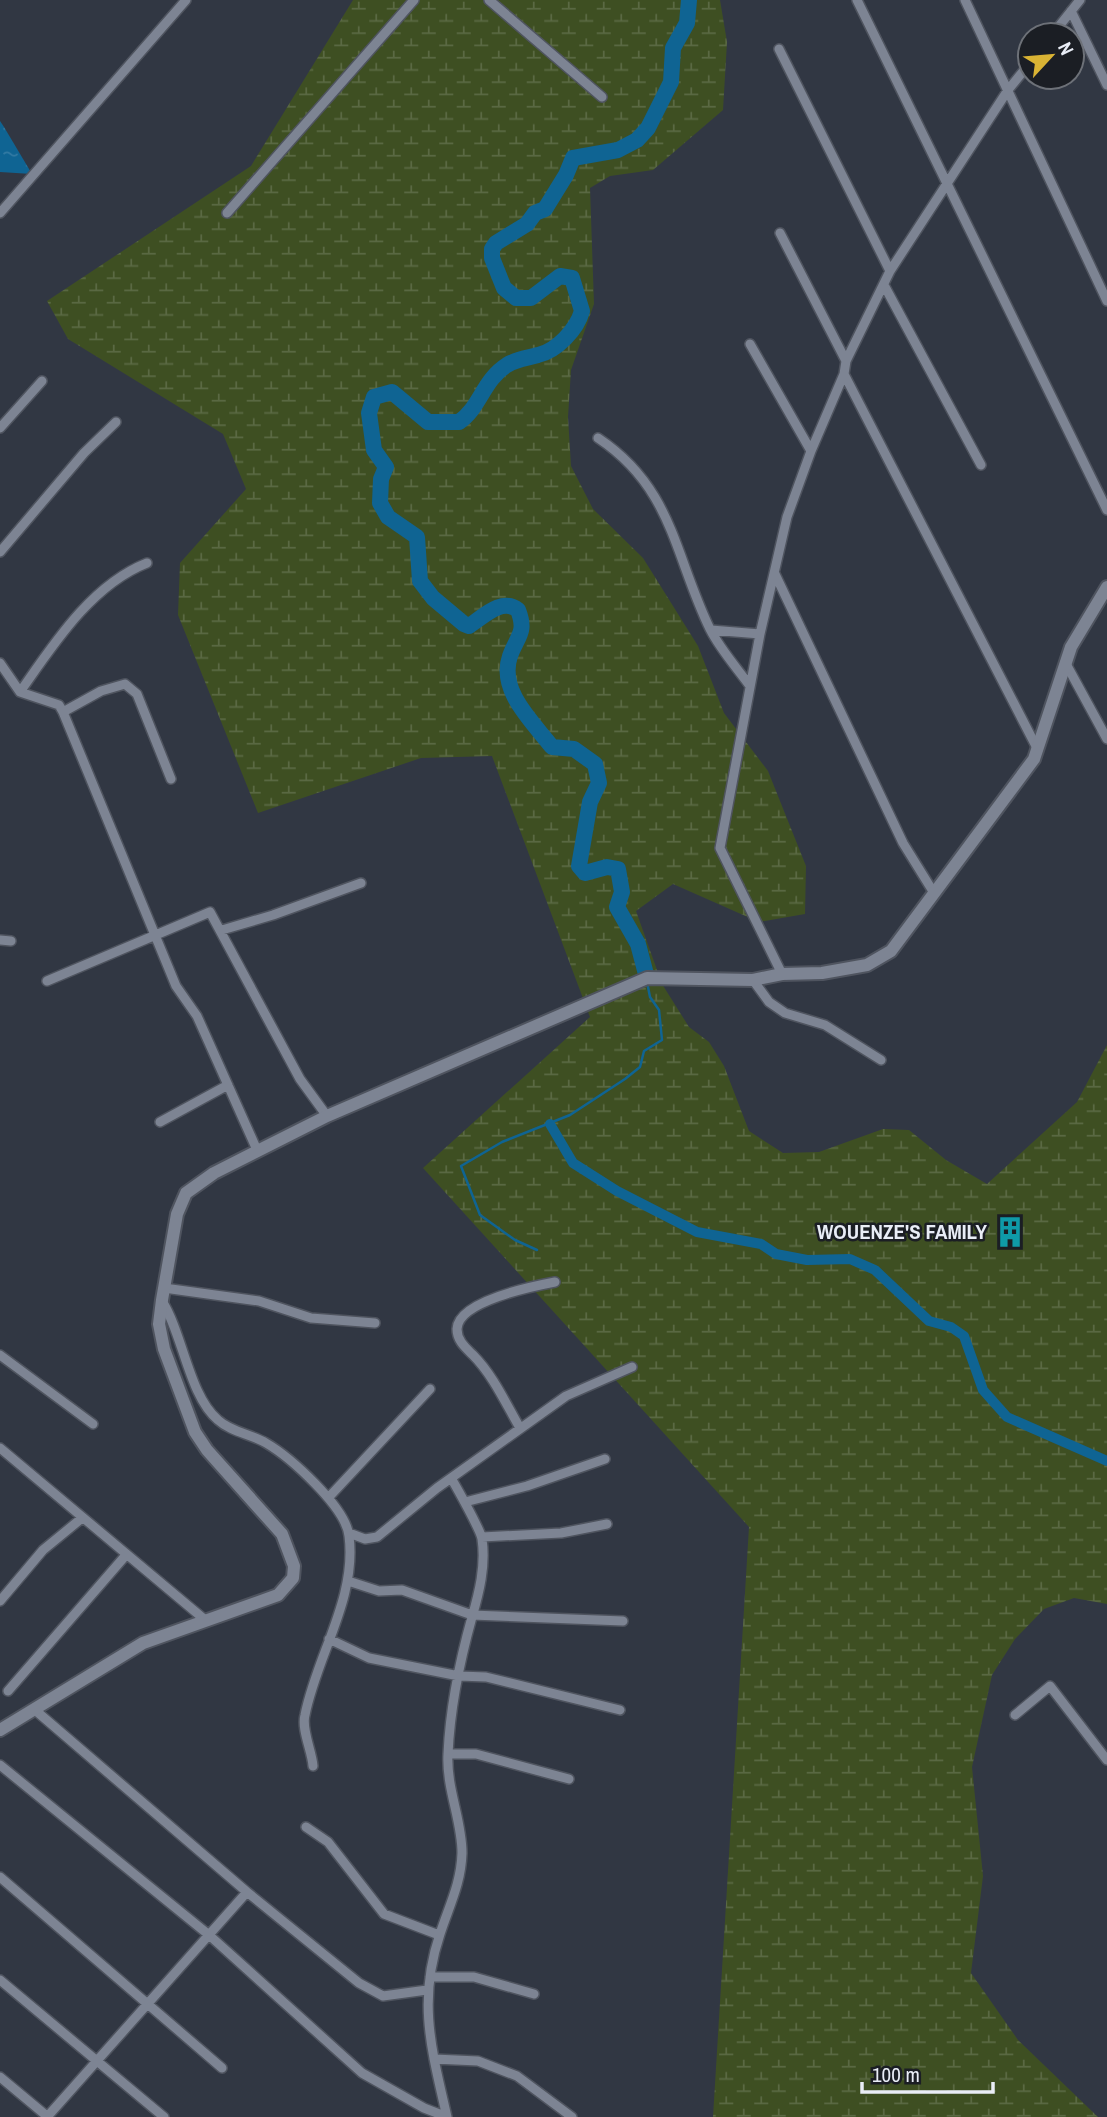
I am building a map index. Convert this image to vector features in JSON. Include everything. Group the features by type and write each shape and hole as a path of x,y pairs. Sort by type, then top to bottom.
{"main road":[{"path":"0,1730 134,1648 204,1619 278,1595 293,1578 294,1566 282,1534 207,1450 195,1432 164,1349 159,1324 163,1294 177,1214 186,1193 200,1181 327,1116 647,978 753,980 782,974 822,973 867,965 891,951 1008,798 1038,750 1065,662 1079,630 1107,587"}],"street":[{"path":"0,213 186,0"},
{"path":"227,213 414,0"},
{"path":"489,0 602,97"},
{"path":"857,0 1107,510"},
{"path":"965,0 1107,301"},
{"path":"1063,21 1080,0"},
{"path":"1071,11 1107,85"},
{"path":"779,49 890,271"},
{"path":"782,974 720,848 760,634 788,517 811,451 844,374 846,361 890,271 1016,80"},
{"path":"780,233 846,361"},
{"path":"884,285 981,465"},
{"path":"750,344 811,451"},
{"path":"844,374 1038,750"},
{"path":"0,428 42,381"},
{"path":"0,552 84,453 116,422"},
{"path":"598,438 632,463 657,496 711,630 750,687"},
{"path":"20,692 76,619 124,572 147,563"},
{"path":"775,574 903,843 934,893"},
{"path":"711,630 760,634"},
{"path":"1065,662 1107,739"},
{"path":"0,663 20,692 58,705 63,712 176,986 197,1016 257,1150"},
{"path":"63,712 101,691 125,684 137,694 171,779"},
{"path":"222,930 273,915 361,883"},
{"path":"47,981 205,911 214,915 251,992 294,1068 327,1116"},
{"path":"0,940 11,941"},
{"path":"753,980 769,1002 785,1013 825,1025 881,1060"},
{"path":"160,1122 228,1085"},
{"path":"520,1428 482,1365 463,1347 457,1328 462,1316 510,1290 555,1282"},
{"path":"313,1766 304,1717 348,1581 349,1533 329,1497 266,1443 218,1421 201,1396 163,1294 259,1301 311,1318 375,1323"},
{"path":"0,1355 93,1424"},
{"path":"349,1533 365,1539 377,1536 451,1478 566,1396 632,1367"},
{"path":"329,1497 430,1389"},
{"path":"0,1448 204,1619"},
{"path":"465,1502 527,1486 606,1459"},
{"path":"0,1765 209,1935 362,2073 421,2113 447,2117 426,2005 439,1935 458,1892 462,1851 450,1794 448,1754 459,1676 472,1615 479,1601 482,1537 451,1478"},
{"path":"0,1601 43,1550 82,1518"},
{"path":"482,1537 561,1533 607,1524"},
{"path":"8,1691 126,1555"},
{"path":"348,1581 379,1591 402,1590 472,1615 623,1621"},
{"path":"329,1639 369,1658 459,1676 512,1683 620,1710"},
{"path":"1015,1715 1050,1686 1107,1760"},
{"path":"35,1710 247,1892 359,1983 383,1996 427,1990"},
{"path":"448,1754 476,1754 569,1779"},
{"path":"306,1827 328,1842 384,1914 439,1935"},
{"path":"0,1877 146,2006 222,2068"},
{"path":"0,2077 47,2117 247,1892"},
{"path":"430,1977 474,1977 534,1994"},
{"path":"0,1980 164,2117"},
{"path":"434,2059 478,2061 517,2076 572,2117"}],"green space":[{"path":"353,0 720,0 727,42 723,110 653,170 610,176 590,188 594,304 571,370 568,417 571,466 593,509 643,558 698,646 724,713 768,771 806,866 805,914 759,922 673,884 636,911 662,984 689,1027 709,1042 724,1066 749,1131 783,1153 819,1152 883,1129 909,1130 946,1160 987,1184 1077,1102 1107,1045 1107,1604 1074,1598 1044,1609 1015,1639 992,1675 972,1767 983,1876 971,1973 1018,2040 1098,2117 713,2117 749,1527 423,1168 590,1017 492,756 421,758 258,813 178,615 180,563 246,489 223,434 68,339 47,301 251,166"}],"water":[{"path":"0,121 4,127 32,174 0,172"}],"waterway":[{"path":"647,978 638,944 617,907 622,892 618,869 607,867 585,873 579,866 590,802 599,783 595,764 574,749 552,747 513,694 508,669 522,624 518,610 499,607 469,626 433,598 420,581 417,537 388,517 380,503 381,479 386,467 374,450 369,413 374,397 392,392 428,422 459,422 472,409 499,371 514,361 545,353 571,332 582,311 572,278 560,276 531,298 516,298 504,288 492,258 492,249 496,243 527,224 535,213 545,209 573,158 618,150 637,140 648,128 671,82 673,48 687,23 689,0"},
{"path":"537,1250 515,1240 480,1215 461,1166 502,1142 570,1115 640,1067 644,1051 662,1040 659,1010 650,997 647,982"},
{"path":"550,1124 573,1163 617,1191 697,1232 761,1244 776,1254 807,1260 850,1259 875,1270 929,1321 951,1327 964,1336 983,1390 1007,1417 1107,1461"}],"place":[{"name":"WOUENZE'S FAMILY","path":"1010,1232"}]}
